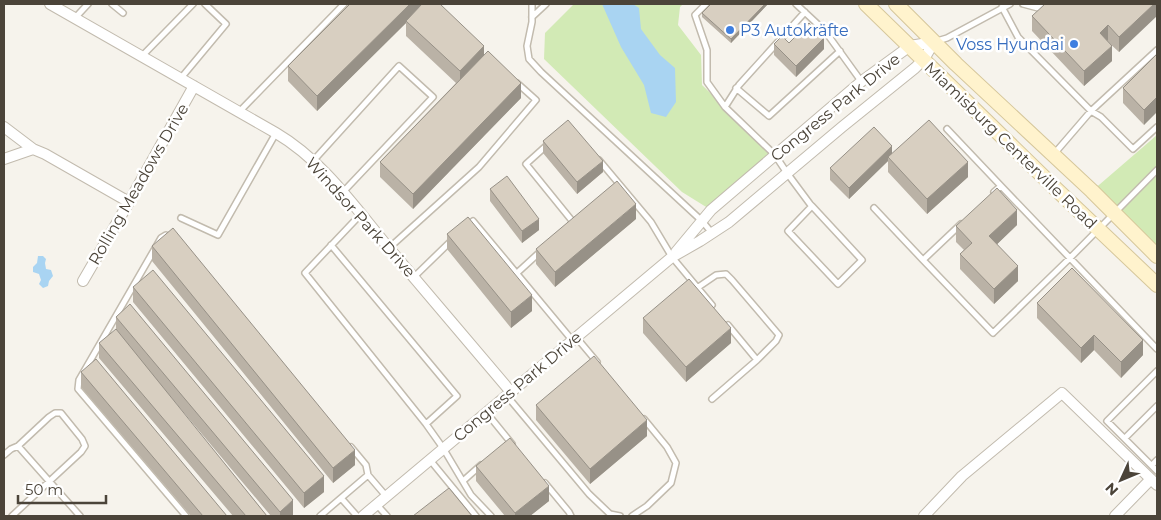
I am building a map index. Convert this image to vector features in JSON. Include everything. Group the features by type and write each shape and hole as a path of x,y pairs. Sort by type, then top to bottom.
{"main road":[{"name":"Miamisburg Centerville Road","path":"866,4 1157,285"},
{"name":"Miamisburg Centerville Road","path":"896,4 1092,191 1157,256"}],"street":[{"name":"Windsor Park Drive","path":"50,4 276,133 299,149 343,192 509,394"},
{"name":"Congress Park Drive","path":"672,257 711,210 862,82 910,46 934,42"},
{"name":"Congress Park Drive","path":"363,516 672,257 728,222 915,68 924,59 934,42"},
{"name":"Rolling Meadows Drive","path":"83,281 194,86"},
{"path":"4,127 33,149 129,202"},
{"path":"4,158 33,149"},
{"path":"924,516 962,476 1062,393 1155,478 1115,516"}],"lane":[{"path":"76,18 88,4"},
{"path":"112,4 123,13"},
{"path":"142,56 193,4"},
{"path":"181,78 226,24 205,4"},
{"path":"239,112 344,4"},
{"path":"532,4 532,18 527,46 529,60 702,221 712,233"},
{"path":"532,18 546,4"},
{"path":"706,4 695,16 707,50 707,82 725,107 775,155 812,206 862,260 838,284 788,231 812,206"},
{"path":"796,4 825,31 862,82"},
{"path":"934,42 947,38 1010,4"},
{"path":"1023,4 1038,8 1042,4"},
{"path":"1002,7 1018,37 1091,111 1101,117 1133,149 1157,128"},
{"path":"725,107 736,88 805,12"},
{"path":"1053,154 1091,111 1157,50"},
{"path":"736,88 769,116 840,51"},
{"path":"313,161 399,66 433,97 343,192"},
{"path":"389,248 479,167 536,100 515,81"},
{"path":"947,129 1157,349"},
{"path":"180,218 218,235 276,133"},
{"path":"552,140 526,164 573,222"},
{"path":"596,156 651,222 672,257 715,309"},
{"path":"874,208 992,333 1157,170"},
{"path":"613,190 620,185"},
{"path":"987,200 1001,186"},
{"path":"361,214 305,273 426,424 443,448 471,495 491,516"},
{"path":"566,229 580,217"},
{"path":"923,260 966,220"},
{"path":"466,227 473,221 600,366"},
{"path":"173,237 166,235 161,238 79,380 78,389 186,516"},
{"path":"414,277 453,240"},
{"path":"331,246 457,396 426,424"},
{"path":"517,273 545,248"},
{"path":"697,288 716,275 726,274 779,335 776,341 757,360 712,399"},
{"path":"727,324 757,360"},
{"path":"1155,478 1152,465 1107,421 1157,371"},
{"path":"509,394 589,494 610,514 620,516"},
{"path":"1125,438 1157,406"},
{"path":"486,412 515,448"},
{"path":"4,456 11,449 18,446 54,413 61,413 82,439 85,446 81,452 12,516"},
{"path":"632,516 647,506 671,483 676,463 667,447 643,417"},
{"path":"503,446 509,441"},
{"path":"348,444 366,465 368,474 386,497"},
{"path":"18,446 80,516"},
{"path":"430,460 476,516"},
{"path":"1152,465 1157,460"},
{"path":"463,481 483,464"},
{"path":"320,516 368,474"},
{"path":"539,476 571,516"},
{"path":"341,498 357,516"},
{"path":"377,504 387,516"}],"green space":[{"path":"574,4 683,4 680,7 678,25 701,55 702,85 775,155 711,210 682,192 544,59 545,33"},
{"path":"1157,135 1157,256 1092,191"}],"water":[{"path":"602,4 633,4 639,8 641,29 660,55 675,68 676,102 666,117 651,113 644,85 621,47"},
{"path":"38,256 43,256 46,259 46,269 51,270 53,276 48,286 43,288 39,284 41,280 39,274 33,272"}],"building":[{"path":"350,4 410,4 317,96 288,66"},
{"path":"422,4 440,4 484,46 460,71 406,21"},
{"name":"P3 Autokräfte","path":"711,4 765,4 731,39 702,13"},
{"name":"Voss Hyundai","path":"1045,4 1154,4 1119,37 1108,25 1100,33 1112,46 1084,71 1032,16"},
{"path":"809,23 824,38 796,66 774,44 782,36 789,43"},
{"path":"488,51 521,83 413,194 380,162"},
{"path":"1157,54 1157,97 1144,110 1123,88"},
{"path":"568,120 603,161 577,182 543,141"},
{"path":"929,120 968,162 927,199 888,157"},
{"path":"874,127 892,146 849,188 830,168"},
{"path":"507,176 539,219 522,231 490,189"},
{"path":"617,181 636,204 555,272 536,249"},
{"path":"997,188 1017,210 989,236 1018,266 994,289 960,254 972,243 956,226"},
{"path":"468,217 532,295 511,312 447,234"},
{"path":"173,228 355,450 333,468 152,246"},
{"path":"1072,268 1143,340 1121,362 1094,335 1081,348 1037,303"},
{"path":"153,270 324,476 304,493 133,287"},
{"path":"689,279 731,328 686,367 643,318"},
{"path":"130,304 293,500 280,512 116,317"},
{"path":"116,329 267,516 246,516 99,343"},
{"path":"594,356 647,420 590,469 536,405"},
{"path":"96,359 227,516 203,516 81,372"},
{"path":"510,438 549,486 515,513 476,466"},
{"path":"449,488 472,516 413,516"}],"place":[{"name":"P3 Autokräfte","path":"730,30"},
{"name":"Voss Hyundai","path":"1074,44"}]}
